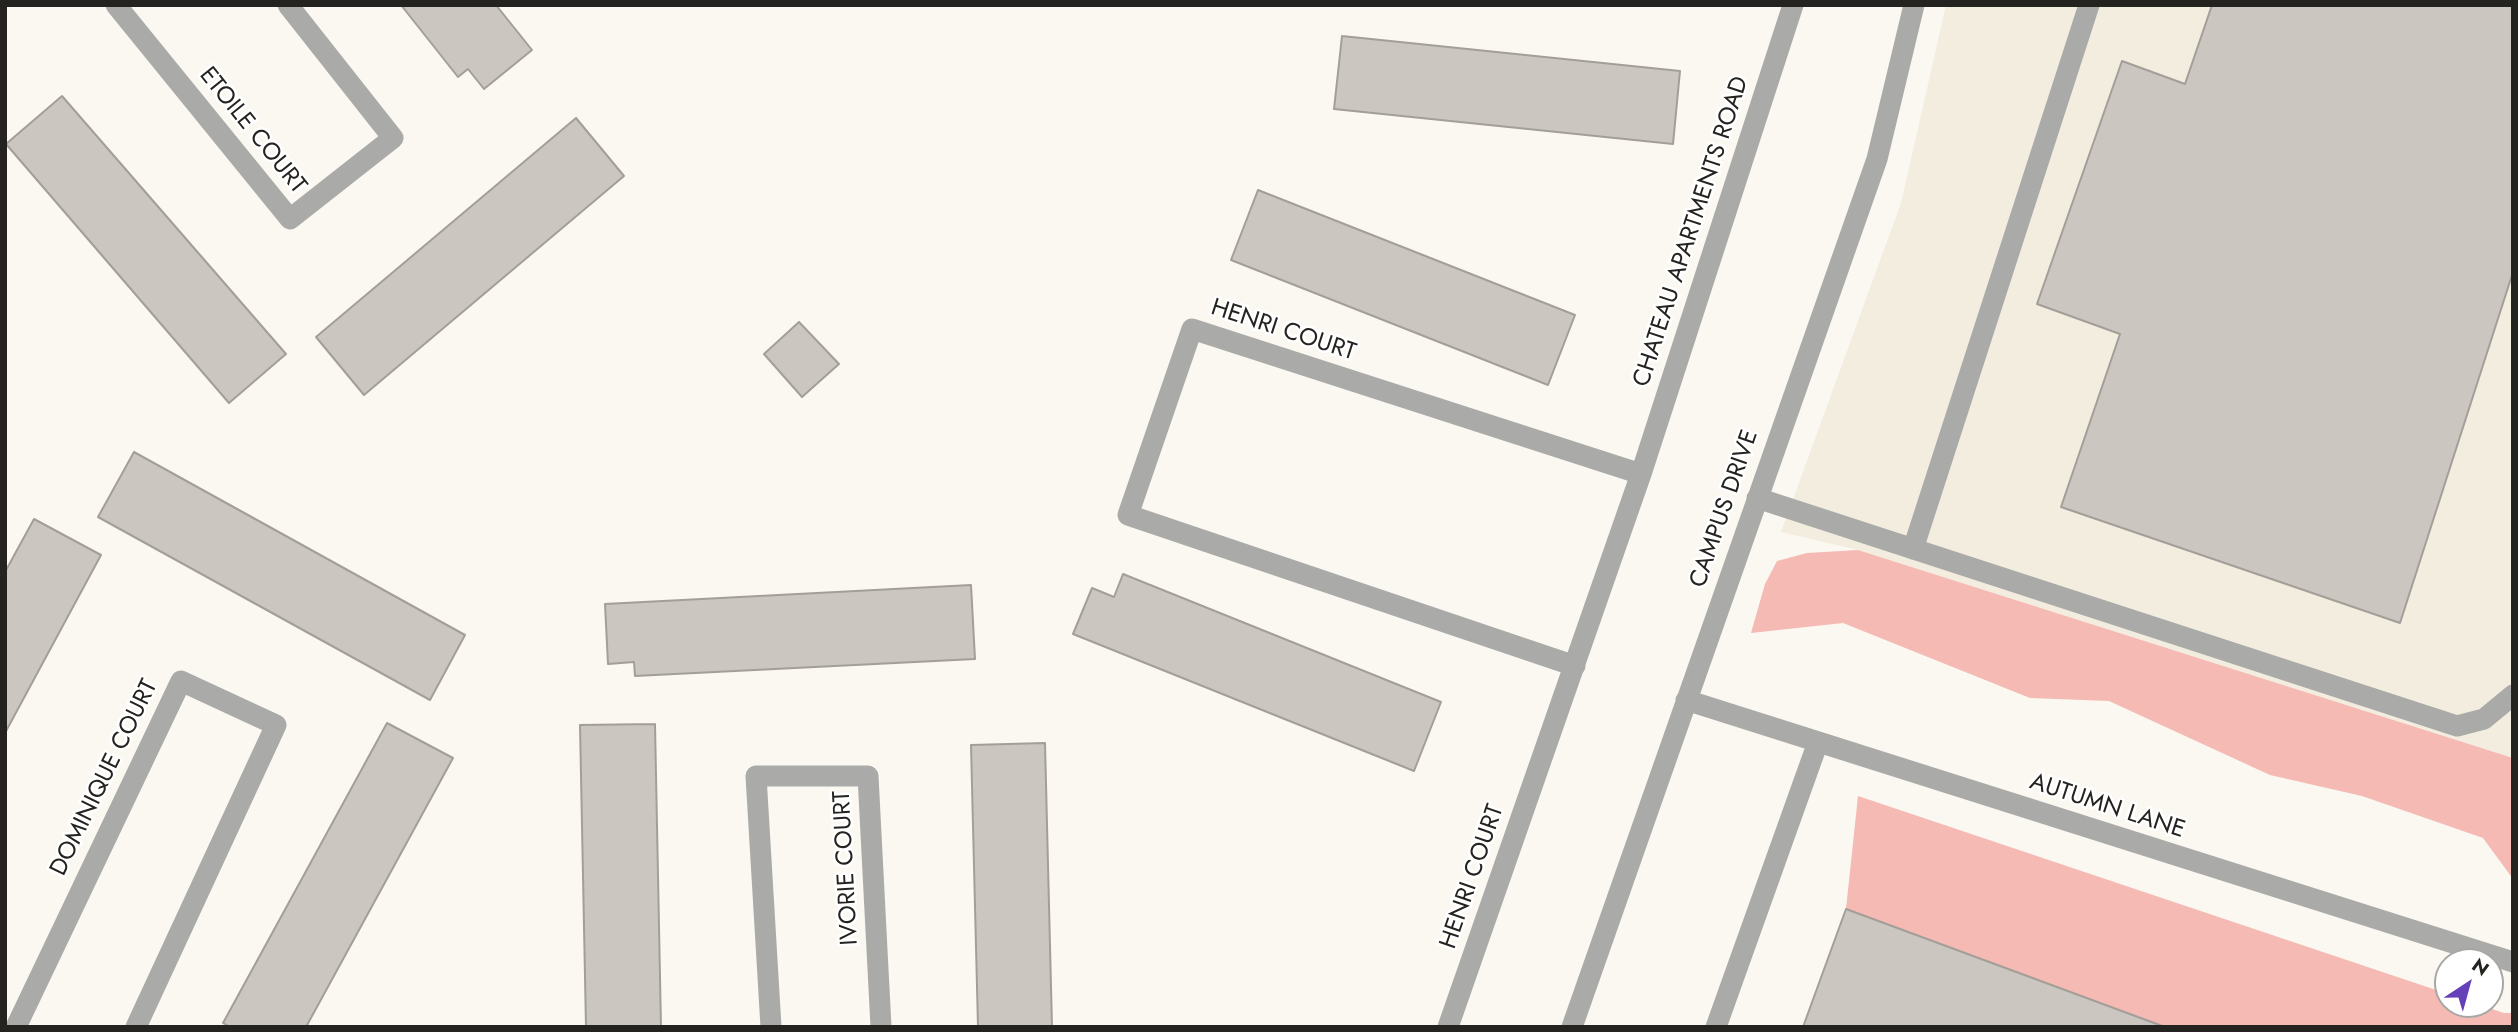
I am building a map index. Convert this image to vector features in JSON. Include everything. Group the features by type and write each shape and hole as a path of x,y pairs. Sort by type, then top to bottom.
{"street":[{"name":"ETOILE COURT","path":"116,5 290,219 393,138 288,5"},
{"name":"CHATEAU APARTMENTS ROAD","path":"1641,474 1793,5"},
{"name":"CAMPUS DRIVE","path":"1572,1027 1877,159 1914,5"},
{"path":"1913,549 2089,5"},
{"name":"HENRI COURT","path":"1448,1027 1575,666 1641,474 1192,329 1128,515 1575,666"},
{"path":"1757,498 2457,726 2484,719 2513,695"},
{"name":"DOMINIQUE COURT","path":"16,1027 181,681 276,725 136,1027"},
{"name":"AUTUMN LANE","path":"1686,700 2513,962"},
{"path":"1716,1027 1818,742"},
{"name":"IVORIE COURT","path":"771,1027 756,776 868,776 881,1027"}],"shaded area":[{"path":"1946,5 2513,5 2513,758 1858,550 1781,532 1901,203"},
{"path":"1858,550 2513,758 2513,879 2483,838 2362,796 2270,775 2109,701 2030,698 1843,623 1751,633 1765,584 1777,561 1807,553"},
{"path":"1858,796 2434,989 2434,1018 2504,1018 2504,1013 2513,1013 2513,1027 2165,1027 1846,909"}],"building":[{"path":"401,5 496,5 532,50 484,89 468,69 458,77"},
{"path":"2212,5 2513,5 2513,272 2400,623 2061,507 2120,334 2037,304 2122,61 2185,84"},
{"path":"1342,36 1680,71 1673,144 1334,109"},
{"path":"62,96 286,354 229,403 6,144"},
{"path":"576,118 624,176 364,395 316,337"},
{"path":"1258,190 1575,315 1548,385 1231,260"},
{"path":"799,322 839,364 802,397 764,354"},
{"path":"134,452 465,635 430,700 98,517"},
{"path":"34,519 101,555 5,733 5,572"},
{"path":"1123,574 1441,702 1414,771 1073,634 1092,588 1114,597"},
{"path":"971,585 975,659 635,676 634,662 608,664 605,604"},
{"path":"387,723 453,758 306,1027 230,1027 223,1023"},
{"path":"655,724 661,1027 586,1027 580,725"},
{"path":"1045,743 1052,1027 978,1027 971,745"},
{"path":"1846,909 2165,1027 1803,1027"}]}
